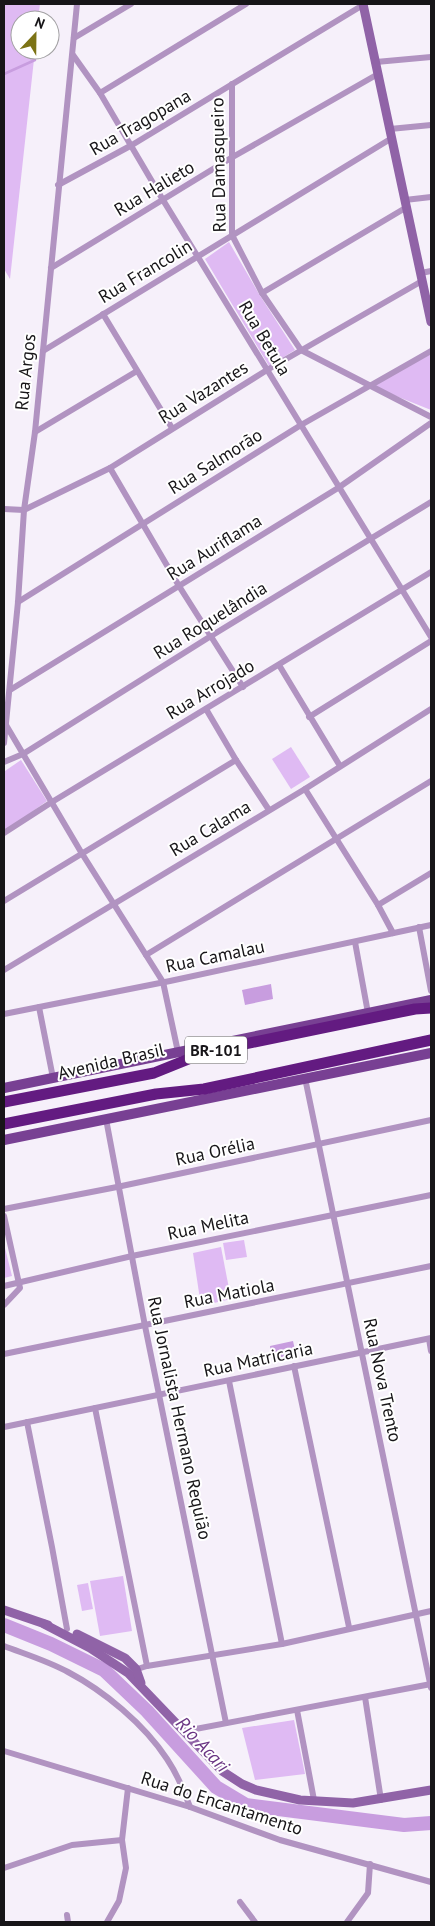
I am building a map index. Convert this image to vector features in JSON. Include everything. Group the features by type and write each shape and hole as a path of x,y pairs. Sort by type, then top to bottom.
{"highway":[{"name":"Avenida Brasil","path":"4,1102 154,1072 206,1052 415,1009 431,1008"},
{"name":"BR-101","path":"4,1124 148,1095 204,1089 431,1040"}],"main road":[{"name":"Avenida Brasil","path":"4,1088 431,1000"},
{"path":"4,1140 431,1053"}],"street":[{"name":"Rua Argos","path":"4,742 18,602 24,510 35,432 77,4"},
{"path":"74,38 131,4"},
{"path":"100,93 246,4"},
{"path":"363,4 431,322"},
{"name":"Rua Tragopana","path":"58,185 132,145 363,4"},
{"name":"Rua Betula","path":"73,55 100,93 132,145 163,200 431,639"},
{"path":"376,62 431,57"},
{"name":"Rua Halieto","path":"50,268 231,158 378,74"},
{"name":"Rua Damasqueiro","path":"232,84 232,236 262,293 301,350 431,417"},
{"path":"391,134 431,125"},
{"name":"Rua Francolin","path":"42,352 232,236 391,134"},
{"path":"262,293 406,203 431,197"},
{"path":"422,277 431,271"},
{"name":"Rua Vazantes","path":"24,510 110,468 266,370 422,277"},
{"path":"103,314 172,428"},
{"name":"Rua Salmorão","path":"18,602 301,425 431,352"},
{"path":"35,432 137,371"},
{"name":"Rua Auriflama","path":"10,690 338,488 431,424"},
{"path":"110,468 179,586 243,686"},
{"name":"Rua Roquelândia","path":"4,762 23,754 211,636 431,502"},
{"path":"4,509 24,510"},
{"name":"Rua Arrojado","path":"4,833 431,572"},
{"path":"310,716 431,639"},
{"path":"279,665 340,766"},
{"path":"206,709 236,760 269,810"},
{"name":"Rua Calama","path":"4,970 305,788 431,709"},
{"path":"6,725 81,852 163,982 178,1052"},
{"path":"4,901 81,852 236,760"},
{"path":"146,955 431,781"},
{"path":"305,788 378,905 393,933"},
{"path":"378,905 431,873"},
{"name":"Rua Camalau","path":"4,1014 431,925"},
{"path":"419,927 431,991"},
{"path":"355,942 368,1013"},
{"path":"39,1007 53,1078"},
{"name":"Rua Nova Trento","path":"306,1078 318,1144 431,1685"},
{"name":"Rua Jornalista Hermano Requião","path":"106,1118 145,1326 214,1656 226,1723"},
{"name":"Rua Orélia","path":"4,1208 118,1187 431,1120"},
{"name":"Rua Melita","path":"4,1286 132,1256 431,1194"},
{"path":"4,1216 20,1282 18,1291 4,1305"},
{"name":"Rua Matiola","path":"4,1354 348,1285 431,1266"},
{"path":"430,1339 431,1351"},
{"name":"Rua Matricaria","path":"4,1427 430,1339"},
{"path":"294,1366 349,1628"},
{"path":"229,1381 282,1644"},
{"path":"95,1408 147,1666"},
{"path":"27,1422 67,1629"},
{"path":"4,1610 44,1624 67,1629 125,1658 142,1686 231,1778 263,1792 300,1800 353,1803 381,1800 431,1790"},
{"path":"44,1624 132,1671 147,1666 282,1644 431,1611"},
{"path":"4,1646 66,1671 107,1696 138,1725 166,1757 179,1780 190,1807"},
{"path":"185,1731 431,1685"},
{"path":"365,1697 381,1800"},
{"path":"298,1710 314,1800"},
{"name":"Rua do Encantamento","path":"4,1751 190,1807 255,1832 431,1882"},
{"path":"107,1922 119,1901 126,1868 122,1840 128,1788"},
{"path":"4,1869 72,1845 122,1840"},
{"path":"347,1922 368,1893 370,1864"},
{"path":"240,1902 255,1922"}],"shaded area":[{"path":"4,4 40,4 39,10 10,10 10,60 34,60 10,279 4,269"},
{"path":"229,242 259,294 295,350 269,366 205,259"},
{"path":"431,352 431,410 371,386"},
{"path":"291,747 310,777 291,789 272,759"},
{"path":"21,760 47,801 4,832 5,771"},
{"path":"271,984 273,999 245,1005 242,990"},
{"path":"244,1240 247,1257 226,1260 223,1243"},
{"path":"4,1244 12,1276 4,1278"},
{"path":"221,1247 231,1299 201,1306 193,1253"},
{"path":"293,1341 296,1354 272,1359 270,1346"},
{"path":"123,1576 132,1631 100,1636 90,1581"},
{"path":"88,1583 93,1609 82,1611 77,1585"},
{"path":"294,1720 305,1774 255,1780 242,1728"}],"waterway":[{"path":"4,74 35,60"},
{"name":"Rio Acari","path":"4,1625 51,1644 104,1670 147,1711 216,1787 246,1805 404,1825 431,1823"}]}
